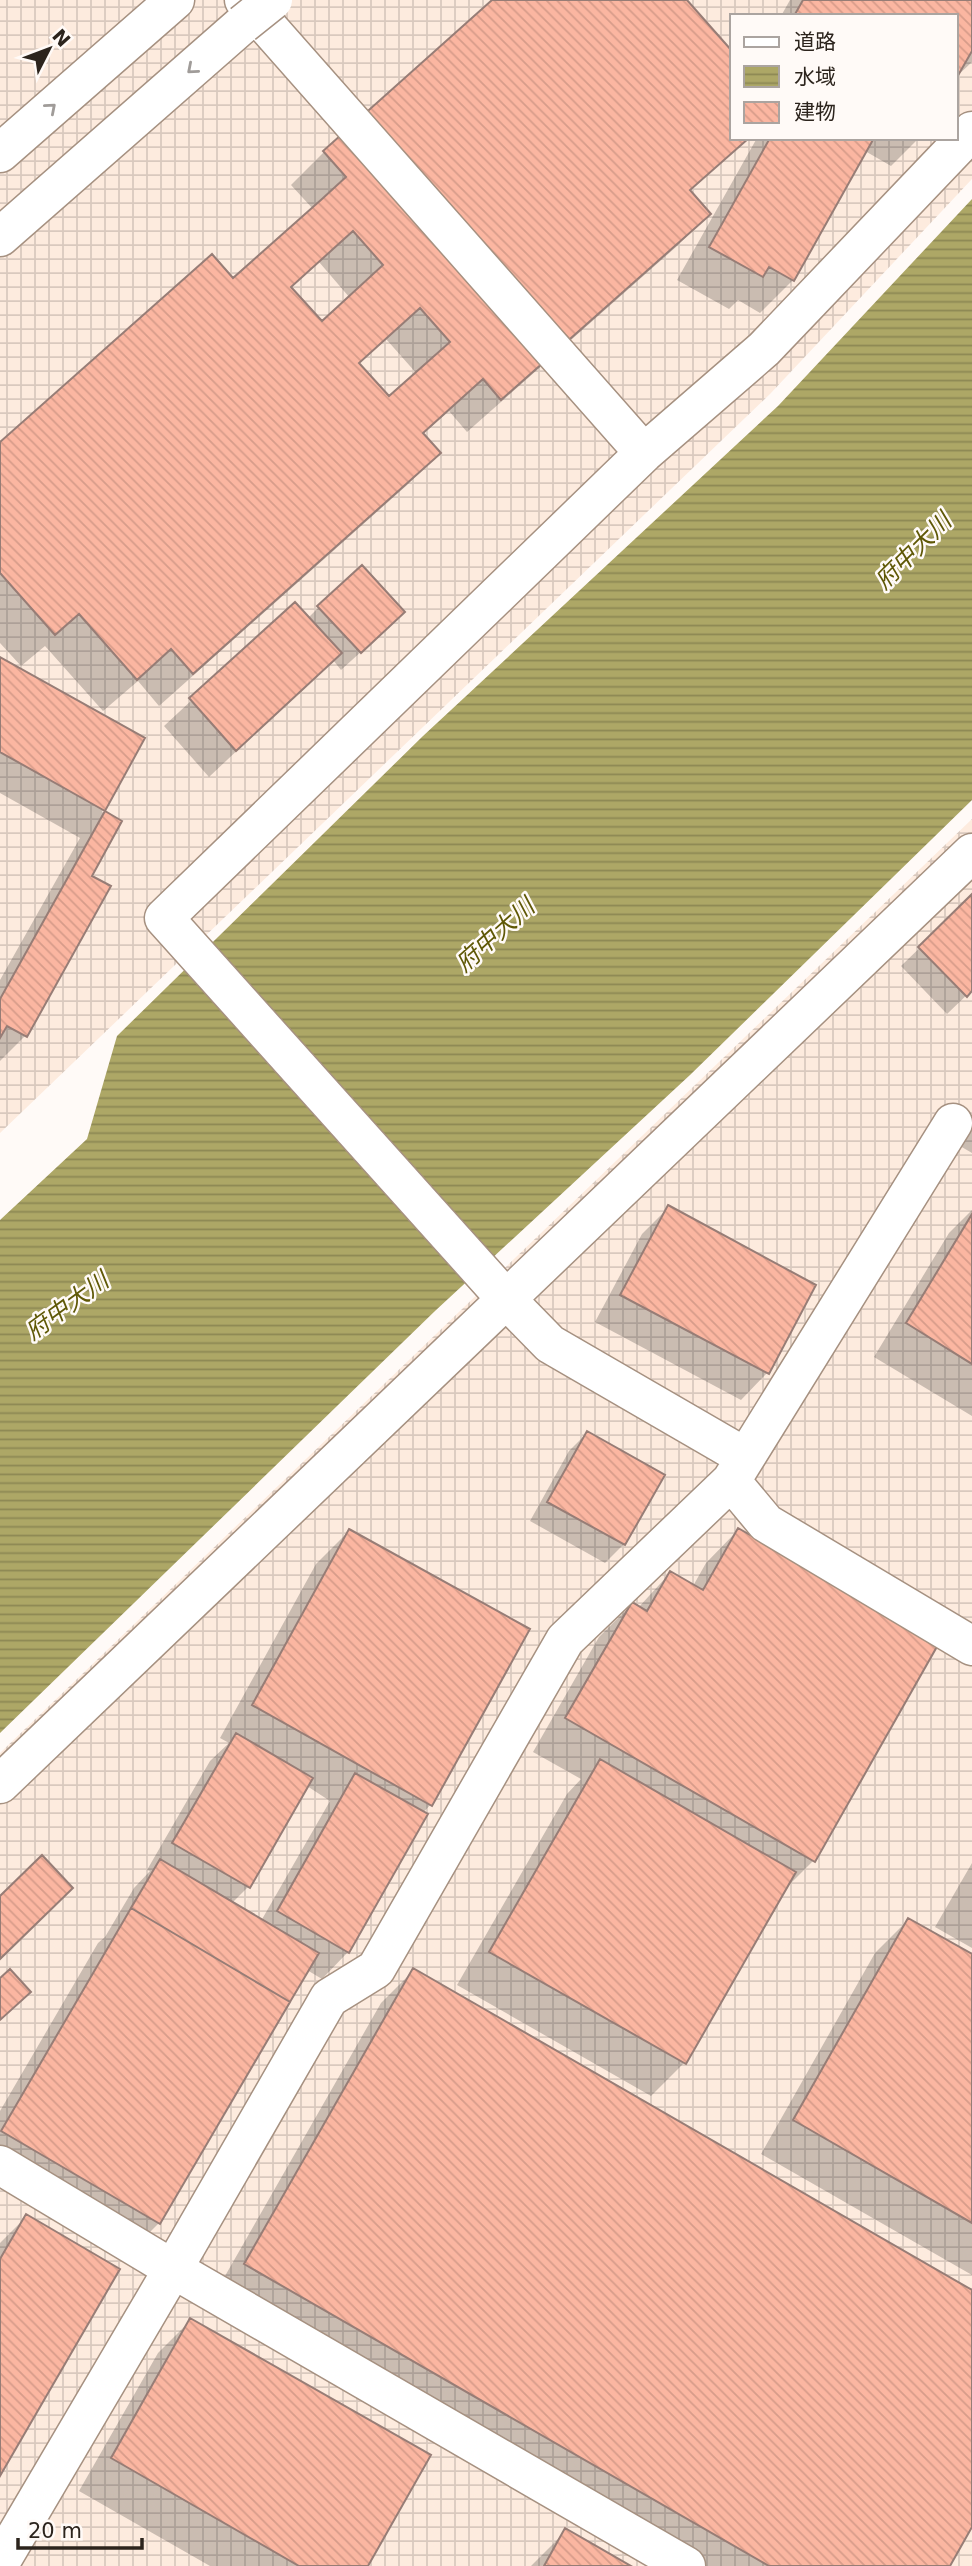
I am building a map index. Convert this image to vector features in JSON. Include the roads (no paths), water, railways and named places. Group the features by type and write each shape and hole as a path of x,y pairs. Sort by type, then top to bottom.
{"main road":[{"path":"0,153 176,0"},
{"path":"8,231 258,6 644,453"},
{"path":"972,131 764,349 644,453 164,918 497,1289 550,1344 738,1469 766,1523 972,1646"},
{"path":"0,1784 497,1289 972,853"},
{"path":"0,2563 329,1997 376,1969 565,1640 738,1469 953,1123"},
{"path":"0,2165 173,2269 686,2566"}],"water":[{"name":"府中大川","path":"972,199 972,800 690,1075 435,1311 0,1733 0,1220 87,1139 117,1036 423,736 778,406"}]}
